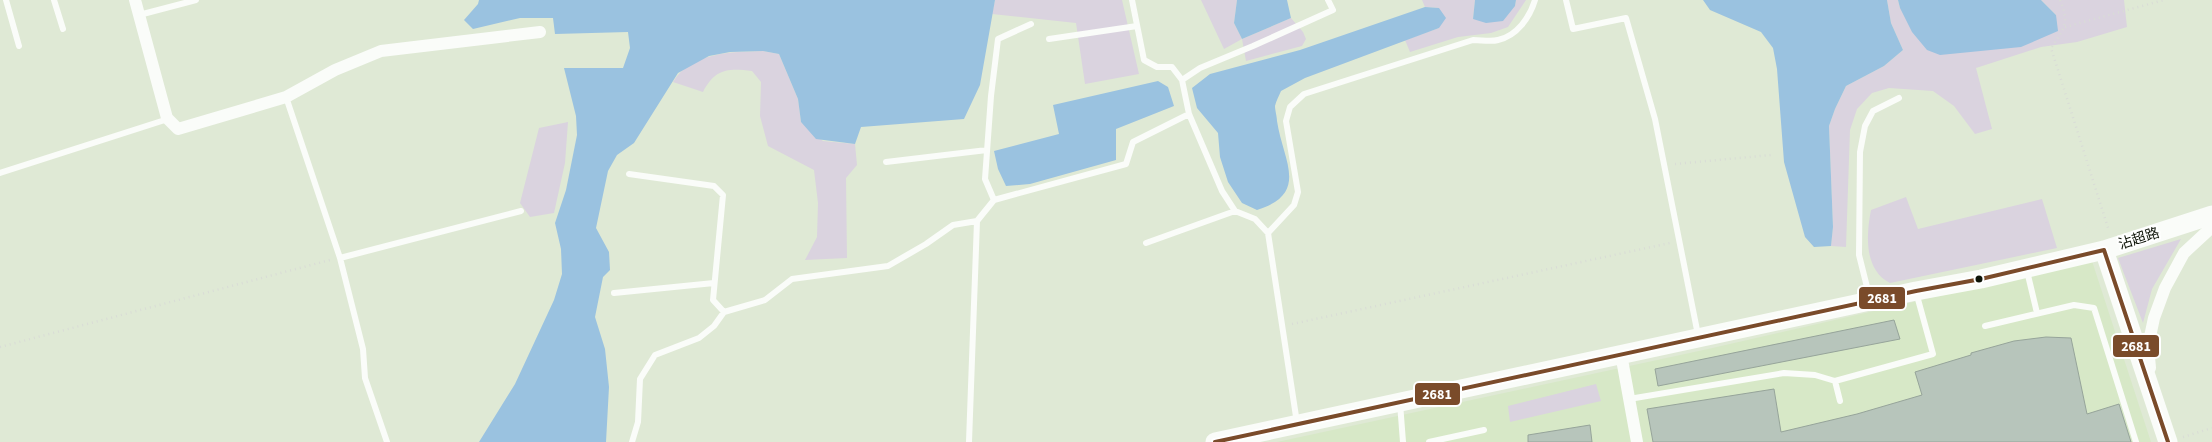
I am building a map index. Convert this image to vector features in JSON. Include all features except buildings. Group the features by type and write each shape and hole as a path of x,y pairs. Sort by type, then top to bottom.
{"street":[{"path":"135,0 168,119 178,129 286,97 336,70 381,51 540,32"},
{"name":"沾超路","path":"1214,442 1916,290 1981,279 2109,248 2212,215"},
{"path":"2152,393 2148,346 2154,318 2165,288 2184,253 2212,227"},
{"path":"2109,248 2152,393 2172,441"},
{"path":"1620,354 1636,442"}],"lane":[{"path":"6,0 19,46"},
{"path":"54,0 63,29"},
{"path":"139,15 196,0"},
{"path":"1132,0 1144,60 1157,67 1172,67 1182,80 1189,114 1222,191 1235,211 1255,219 1268,233 1297,424"},
{"path":"1182,80 1200,68 1333,10 1328,0"},
{"path":"1268,233 1294,205 1298,192 1286,121 1290,107 1304,94 1473,40 1498,40 1519,29 1532,12 1535,0"},
{"path":"1566,0 1573,29 1626,18 1655,119 1699,337"},
{"path":"994,200 985,179 991,96 998,39 1031,24"},
{"path":"1049,39 1137,26"},
{"path":"286,97 340,258 363,349 365,378 387,442"},
{"path":"1870,300 1859,255 1860,152 1865,126 1873,111 1898,98"},
{"path":"969,442 978,221 994,200 1126,164 1132,142 1189,114"},
{"path":"0,173 168,119"},
{"path":"886,162 988,150"},
{"path":"629,174 714,186 723,195 713,300 724,312"},
{"path":"340,258 521,211"},
{"path":"1146,244 1235,211"},
{"path":"632,442 638,422 640,379 655,355 699,338 714,326 724,312 765,300 792,279 888,266 926,244 953,225 978,221"},
{"path":"2026,267 2037,313"},
{"path":"614,293 714,283"},
{"path":"1629,399 1784,373 1815,375 1834,381 1933,354 1916,290"},
{"path":"1985,326 2074,305 2094,308 2136,442"},
{"path":"1834,381 1840,401"},
{"path":"1400,402 1402,442"},
{"path":"1428,442 1484,430"}],"path":[{"path":"2060,0 2064,11 2065,27 2051,48 2109,248"},
{"path":"2065,27 2164,0"},
{"path":"1664,165 1771,154"},
{"path":"1282,326 1679,241"},
{"path":"0,347 340,258"},
{"path":"2172,441 2212,428"}],"shaded area":[{"path":"995,0 1122,0 1139,74 1085,84 1076,23 992,14"},
{"path":"1201,0 1237,0 1234,23 1242,39 1224,49"},
{"path":"1422,0 1475,0 1473,19 1515,6 1516,0 1526,0 1508,27 1491,33 1458,37 1410,52 1405,40 1439,28 1439,8 1425,7"},
{"path":"1887,0 1898,0 1900,8 2056,15 2041,0 2124,0 2127,27 2077,42 2041,47 1976,68 1992,129 1975,134 1954,106 1933,91 1889,88 1872,93 1857,109 1850,130 1846,247 1831,246 1833,227 1829,126 1846,86 1884,66 1903,50 1891,23"},
{"path":"1291,18 1303,32 1306,39 1302,46 1246,61 1242,39"},
{"path":"763,51 779,54 798,99 801,122 823,141 855,144 857,165 846,178 847,258 805,260 817,237 818,203 814,170 768,146 760,116 761,82 752,71 729,70 717,74 703,92 673,82 681,72 701,59 726,53"},
{"path":"568,122 565,163 554,213 530,217 520,203 539,128"},
{"path":"1906,197 1918,229 2042,199 2057,248 1890,283 1875,270 1871,261 1868,230 1871,210"},
{"path":"2181,239 2152,289 2143,323 2118,258"},
{"path":"2092,261 2151,442 1277,442 1708,349"},
{"path":"1596,384 1601,401 1510,422 1508,406"}],"water":[{"path":"479,0 995,0 980,85 964,119 861,127 855,144 816,139 801,122 798,99 779,54 763,51 730,52 709,56 678,73 634,143 617,155 608,171 596,228 609,252 610,270 603,277 595,317 605,349 609,387 606,442 479,442 515,384 554,300 562,274 561,249 555,223 566,190 577,135 576,116 564,68 623,68 630,48 628,32 555,34 553,18 520,18 473,29 464,20 478,4"},
{"path":"1237,0 1287,0 1291,18 1242,39 1234,23"},
{"path":"1475,0 1516,0 1515,6 1503,21 1486,23 1473,19"},
{"path":"1703,0 1887,0 1891,23 1903,50 1884,66 1846,86 1829,126 1833,227 1831,246 1814,247 1805,237 1784,162 1777,69 1773,48 1761,32 1710,10"},
{"path":"1898,0 2041,0 2056,15 2058,31 2021,47 1940,55 1927,50 1912,32"},
{"path":"1425,7 1439,8 1446,18 1439,28 1305,78 1281,91 1275,108 1287,162 1288,185 1283,195 1273,203 1257,210 1242,203 1228,182 1220,157 1218,133 1197,108 1192,88 1210,74 1300,50"},
{"path":"1158,81 1168,87 1174,106 1116,129 1116,160 1030,184 1006,186 998,169 994,151 1059,134 1053,105"}],"transit line":[{"name":"2681","path":"2104,250 2168,442"},
{"name":"2681","path":"1215,442 1916,291 1981,279 2104,250"}]}
